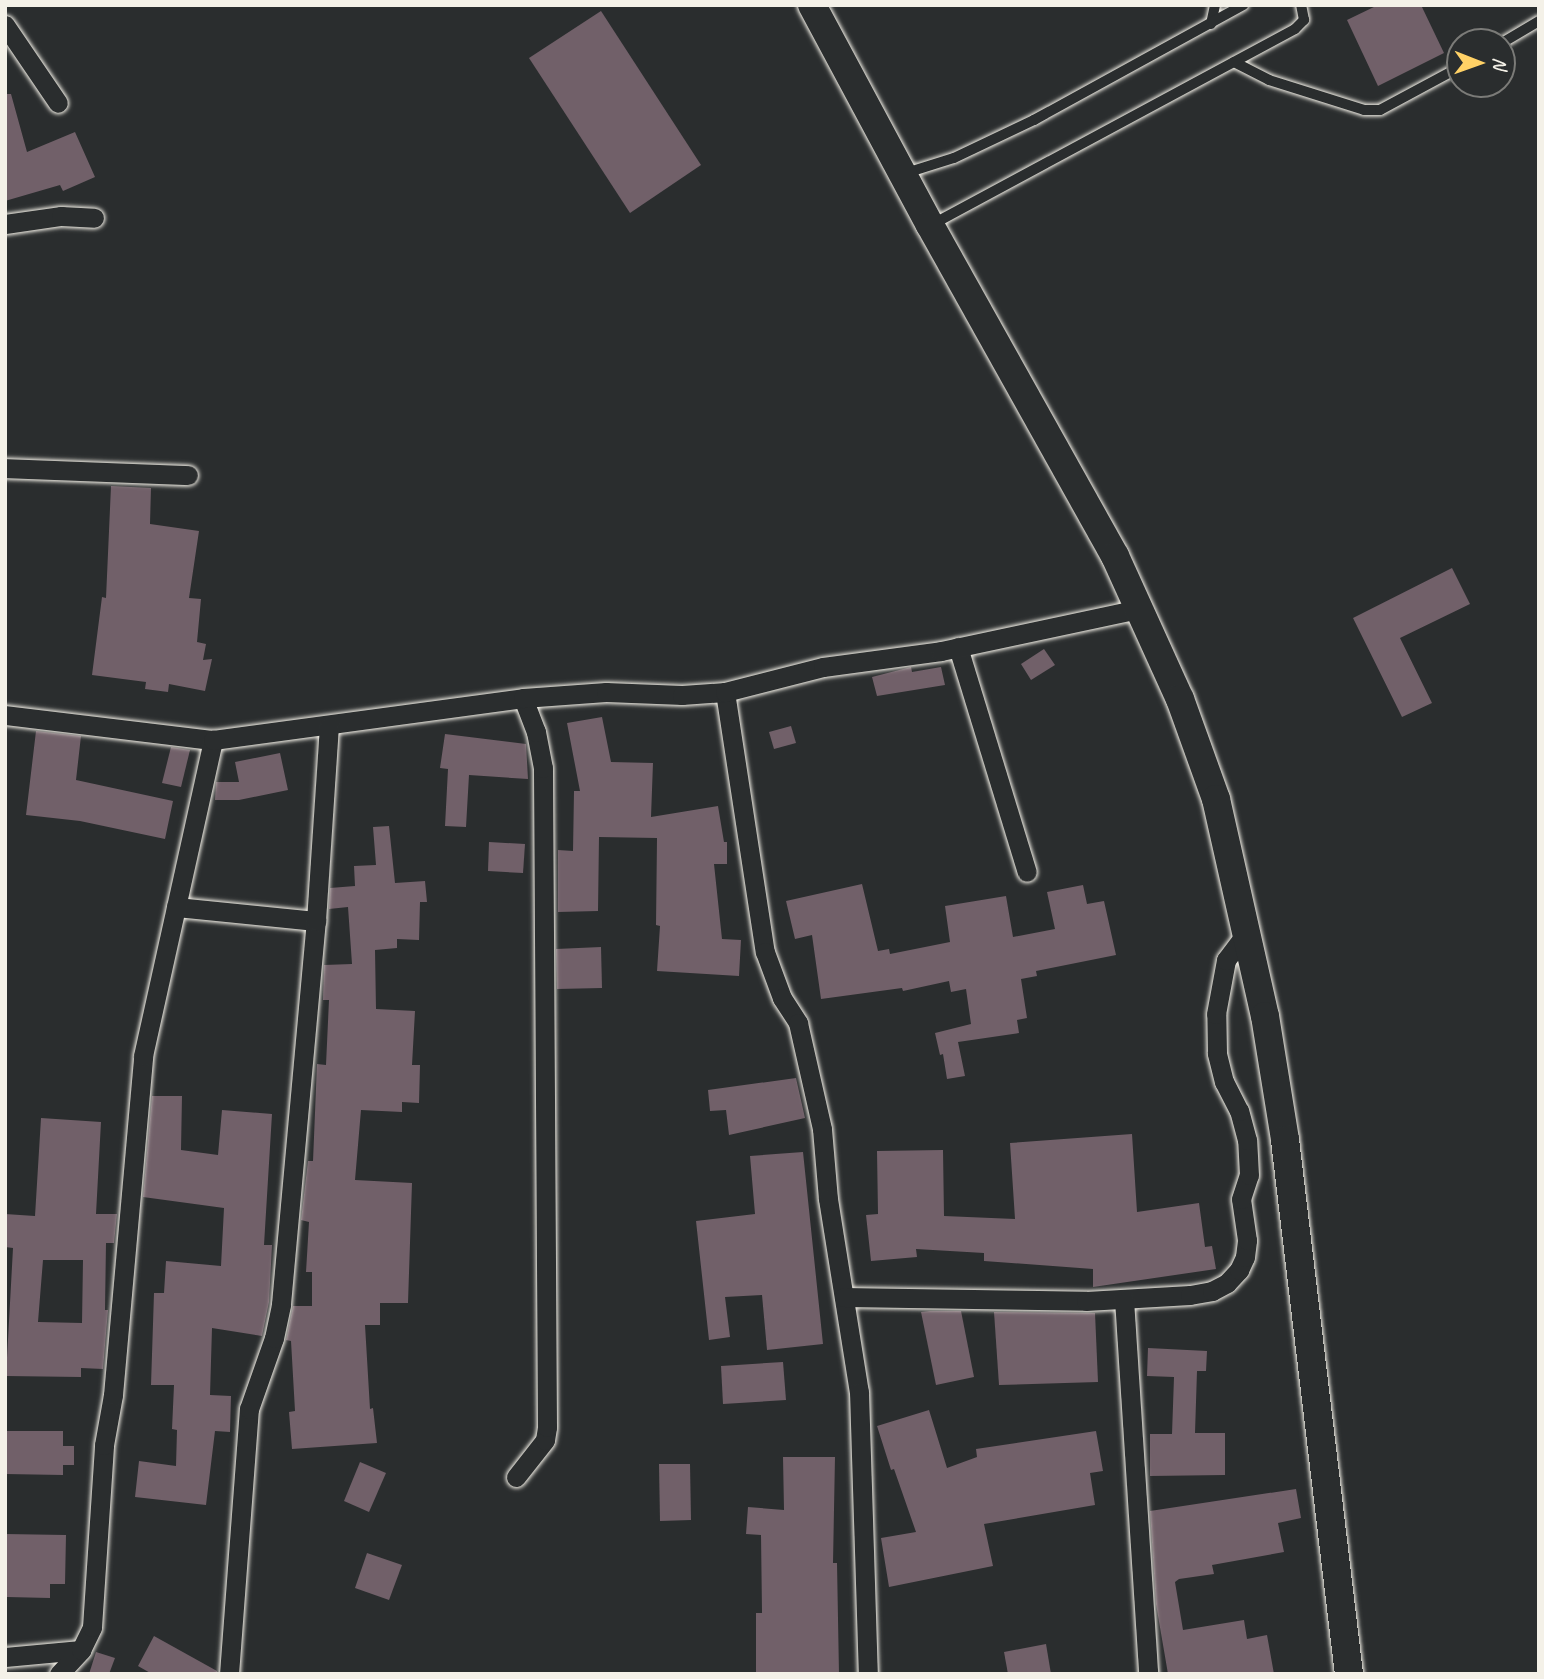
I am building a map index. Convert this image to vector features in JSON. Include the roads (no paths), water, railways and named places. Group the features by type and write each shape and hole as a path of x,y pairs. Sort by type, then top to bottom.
{"main road":[{"path":"812,5 930,225 1115,556 1180,699 1216,799 1248,931 1285,1140 1349,1674"}],"street":[{"path":"5,25 58,103"},
{"path":"5,224 61,216 94,218"},
{"path":"5,468 188,475"},
{"path":"5,715 213,740 523,698 606,692 682,695 725,692 823,667 958,647 1139,609"},
{"path":"958,647 1027,872"},
{"path":"725,692 765,952 782,998 798,1023 811,1072 859,1392 868,1674"},
{"path":"516,1477 545,1440 547,1427 543,768 536,732 523,698"},
{"path":"229,1674 244,1446 249,1409 274,1338 281,1304 316,921 329,726"},
{"path":"59,1674 81,1650 92,1627 104,1445 113,1395 143,1056 213,740"},
{"path":"176,907 316,921"},
{"path":"844,1297 1124,1299 1190,1295 1212,1291 1227,1283 1239,1270 1245,1257 1247,1240 1241,1199 1249,1175 1247,1140 1239,1111 1224,1082 1217,1053 1216,1014 1226,960 1248,931"},
{"path":"1124,1299 1148,1674"},
{"path":"5,1657 81,1650"}],"lane":[{"path":"1211,24 1215,5"},
{"path":"903,174 954,158 1034,120 1243,5"},
{"path":"930,225 1303,23 1305,16 1301,5"},
{"path":"1516,35 1539,21"},
{"path":"1234,62 1269,80 1364,110 1380,110 1446,75"}]}
